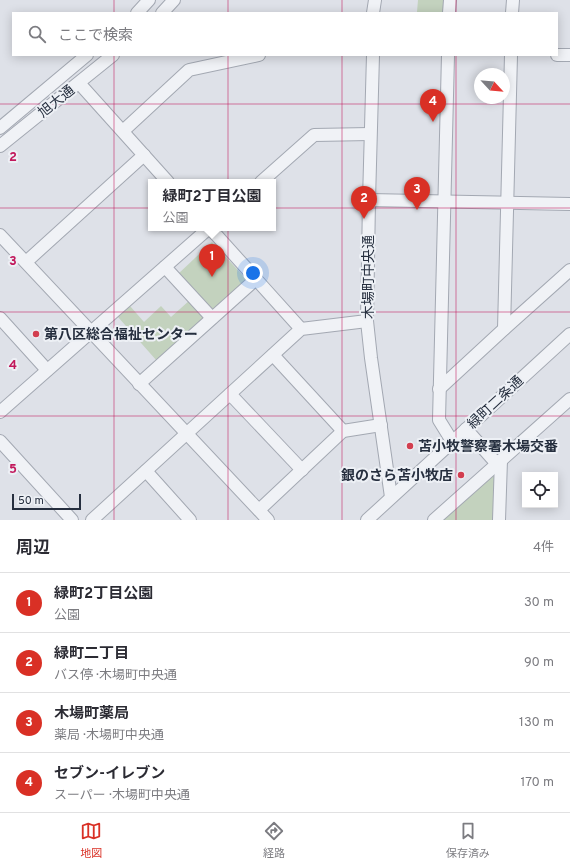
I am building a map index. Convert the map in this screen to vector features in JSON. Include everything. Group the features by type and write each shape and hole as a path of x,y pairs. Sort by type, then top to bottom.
{"street":[{"path":"138,12 149,0"},
{"path":"163,12 174,0"},
{"path":"449,12 450,0"},
{"path":"512,12 513,0"},
{"path":"558,55 570,55"},
{"name":"旭大通","path":"0,128 86,56"},
{"name":"旭大通","path":"0,146 112,56"},
{"path":"123,131 189,70 254,56"},
{"name":"木場町中央通","path":"373,56 370,134 367,321 391,497"},
{"path":"448,56 439,420 452,441"},
{"path":"504,329 511,56"},
{"path":"79,83 165,179"},
{"path":"264,179 314,135 370,134"},
{"path":"26,262 144,155"},
{"path":"369,200 570,204"},
{"path":"0,412 206,231"},
{"path":"212,231 301,329"},
{"path":"0,235 268,520"},
{"path":"165,267 212,318"},
{"path":"439,390 570,270"},
{"path":"139,384 256,279"},
{"path":"0,318 47,370"},
{"path":"92,520 301,329 367,321"},
{"name":"緑町二条通","path":"367,520 570,334"},
{"path":"272,355 343,431"},
{"path":"230,394 302,470"},
{"path":"434,520 570,399"},
{"path":"259,510 343,431 381,425"},
{"path":"466,429 499,462 500,520"},
{"path":"0,441 72,520"},
{"path":"146,471 190,520"},
{"path":"381,506 383,520"}],"green space":[{"path":"418,0 445,0 445,12 417,12"},
{"path":"212,242 247,280 211,313 177,275"},
{"path":"190,300 205,317 157,361 118,317 130,306 144,322 161,306 171,317"},
{"path":"493,473 497,476 496,520 441,520"}],"place":[{"name":"セブン-イレブン","path":"433,122"},
{"name":"木場町薬局","path":"417,210"},
{"name":"緑町二丁目","path":"364,219"},
{"name":"緑町2丁目公園","path":"212,277"},
{"name":"第八区総合福祉センター","path":"36,334"},
{"name":"苫小牧警察署木場交番","path":"410,446"},
{"name":"銀のさら苫小牧店","path":"461,475"}]}
